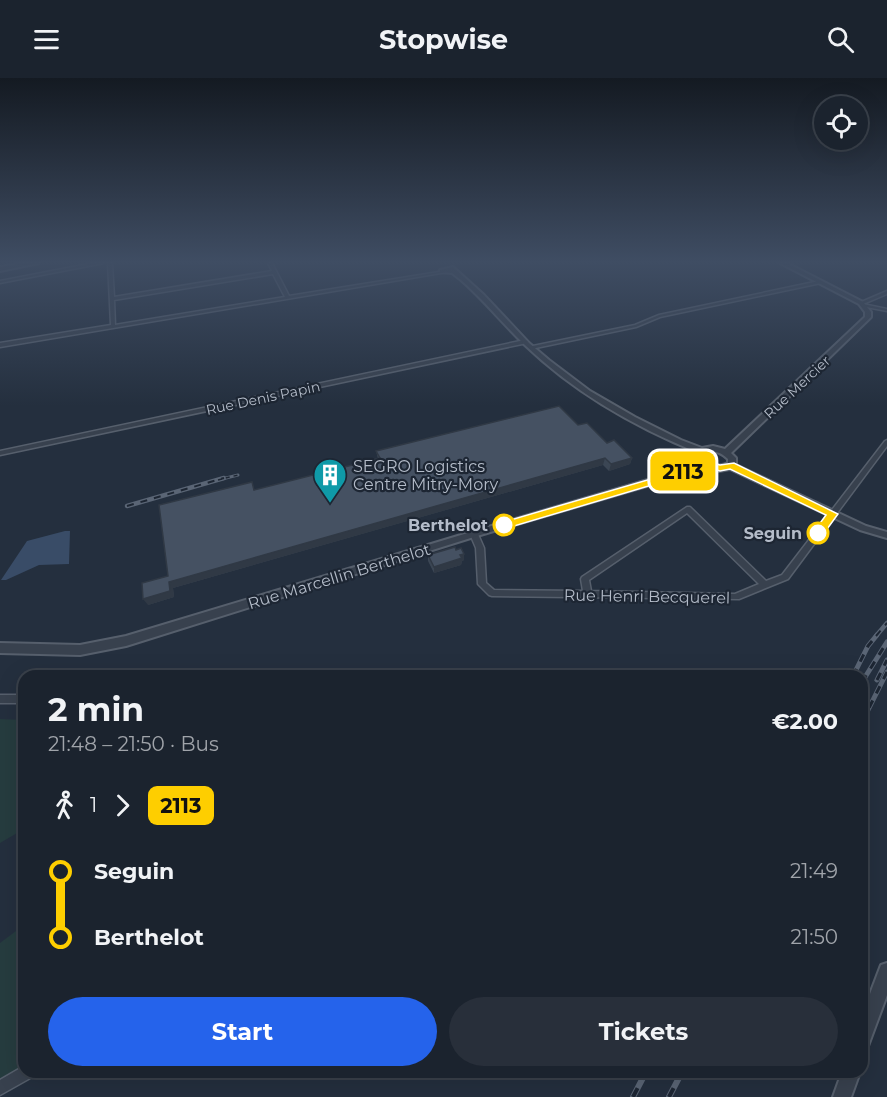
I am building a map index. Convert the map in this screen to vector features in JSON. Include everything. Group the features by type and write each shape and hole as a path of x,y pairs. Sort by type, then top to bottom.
{"street":[{"path":"112,311 113,326"},
{"path":"0,345 206,311"},
{"path":"494,311 528,345 563,375 626,416 702,451 716,449 726,453 732,458 731,466 863,528 887,535"},
{"name":"Rue Denis Papin","path":"0,453 528,345 636,326 659,316 685,311"},
{"name":"Rue Mercier","path":"726,453 864,323 868,317 865,311"},
{"name":"Rue Henri Becquerel","path":"474,534 480,548 482,584 492,593 732,598 785,577 887,442"},
{"path":"702,451 701,460 709,465"},
{"name":"Rue Marcellin Berthelot","path":"0,648 80,650 102,647 709,465 720,468 731,466"},
{"path":"588,595 585,579 687,509 765,585"},
{"path":"0,699 18,699"},
{"path":"868,1023 887,971"},
{"path":"0,1088 18,1077"},
{"path":"842,1097 849,1078"}],"green space":[{"path":"0,719 18,720 18,832 0,843"},
{"path":"18,930 18,1073 0,1083 0,943"}],"water":[{"path":"70,531 69,564 39,565 6,580 1,580 27,541"}],"building":[{"name":"SEGRO Logistics Centre Mitry-Mory","path":"559,406 578,425 587,423 607,443 614,440 632,458 611,464 605,458 169,582 170,591 143,599 142,583 168,576 159,505 252,482 254,490 380,458 376,451"},
{"path":"455,547 456,550 461,548 464,554 460,555 462,558 434,567 428,555"}],"railway":[{"path":"218,480 238,475"},
{"path":"127,506 224,478"},
{"path":"876,636 887,623"},
{"path":"856,670 868,646 877,635"},
{"path":"868,672 887,642"},
{"path":"877,680 887,660"},
{"path":"868,710 887,672"},
{"path":"633,1097 643,1078"},
{"path":"669,1097 679,1078"}],"bus line":[{"name":"2113","path":"504,525 709,465 720,468 731,466 833,514 818,533"}],"place":[{"name":"SEGRO Logistics Centre Mitry-Mory","path":"330,504"},
{"name":"Berthelot","path":"504,525"},
{"name":"Seguin","path":"818,533"}]}
